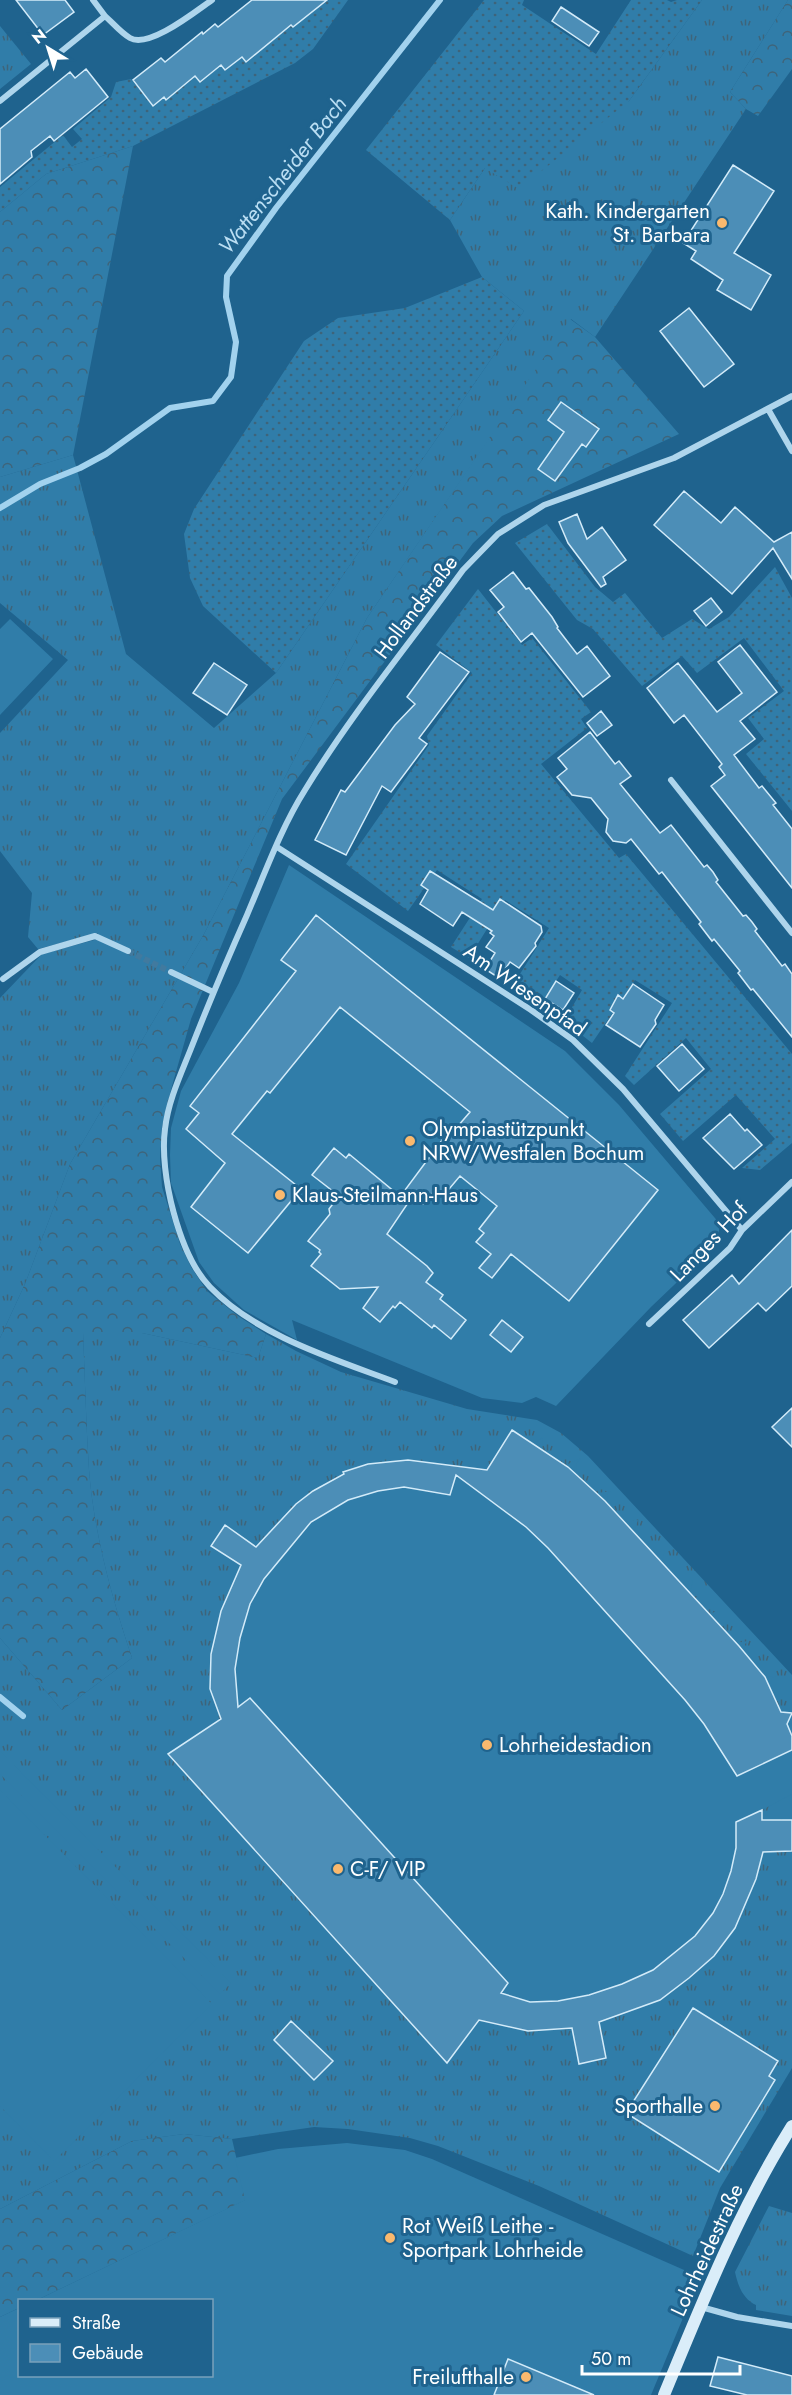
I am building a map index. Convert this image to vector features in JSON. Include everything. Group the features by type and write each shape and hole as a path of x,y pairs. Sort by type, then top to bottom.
{"street":[{"path":"93,0 105,16 130,39 141,41 157,36 212,0"},
{"path":"0,100 105,16"},
{"name":"Hollandstraße","path":"395,1382 296,1344 241,1312 210,1287 194,1265 166,1185 165,1129 176,1088 213,992 303,793 333,746 464,570 498,534 544,505 674,458 792,396"},
{"path":"768,408 792,452"},
{"path":"671,780 792,933"},
{"name":"Am Wiesenpfad","path":"277,847 531,1010 573,1040 623,1089 742,1230"},
{"path":"3,979 40,952 95,936 128,951"},
{"path":"171,972 213,992"},
{"name":"Langes Hof","path":"649,1324 730,1248 742,1230 792,1182"},
{"name":"Lohrheidestraße","path":"664,2395 746,2207 792,2126"},
{"path":"701,2307 737,2317 792,2326"}],"green space":[{"path":"329,0 348,0 313,49 295,63 133,146 46,174 0,212 0,187 63,135 72,147 82,139 73,129 111,97 116,82 131,79 153,106 164,98 166,100 195,77 200,82 221,66 225,71 241,57 246,63 261,51 259,47 291,26 293,28 300,21 299,19 319,2 322,5"},
{"path":"484,0 524,0 522,5 596,54 631,0 671,2 702,0 629,101 519,189 485,168 450,220 366,150"},
{"path":"702,0 788,0 730,92 746,109 595,337 571,319 367,618 204,934 70,1164 25,1284 0,1338 0,998 42,954 98,939 98,933 38,949 28,937 32,893 0,851 0,733 68,660 0,603 0,477 73,455 126,654 214,728 276,673 524,311 482,277 450,220 485,168 629,101"},
{"path":"788,0 792,0 792,69 758,116 746,109 730,92"},
{"path":"0,26 31,64 0,89"},
{"path":"133,146 73,455 0,477 0,212 46,174"},
{"path":"482,277 524,311 276,673 203,606 190,578 184,534 194,509 304,341 338,318 405,308"},
{"path":"570,319 595,337 679,434 502,516 473,543 282,799 191,1019 162,1126 160,1158 162,1187 180,1244 191,1267 207,1291 238,1316 266,1334 258,1358 142,1333 83,1333 91,1494 111,1589 132,1658 62,1710 0,1638 0,1338 25,1284 70,1164 204,934 367,618"},
{"path":"547,524 595,587 613,602 625,593 662,638 692,619 709,629 729,617 775,567 792,598 792,811 746,754 764,739 748,718 784,691 744,638 697,673 682,656 642,686 593,629 577,620 515,543"},
{"path":"478,589 522,645 532,638 591,712 581,719 587,728 541,764 619,858 626,854 792,1054 792,1143 760,1170 742,1168 775,1139 736,1095 683,1141 660,1114 711,1069 686,1038 634,1085 625,1076 672,1003 635,980 592,1043 564,1021 582,990 560,975 540,1005 513,985 549,928 505,900 469,958 451,947 482,899 437,870 408,911 346,864 429,745 427,736 472,673 436,645"},
{"path":"10,619 53,659 0,715 0,629"},
{"name":"Olympiastützpunkt NRW/Westfalen Bochum","path":"289,865 565,1051 619,1105 720,1224 717,1244 651,1307 556,1406 536,1397 522,1403 482,1398 292,1320 297,1340 244,1310 214,1283 199,1262 171,1183 171,1128 181,1091 239,983"},
{"path":"83,1333 142,1333 258,1358 266,1334 341,1372 467,1409 537,1420 561,1433 588,1456 792,1675 792,2068 720,2188 693,2256 539,2186 438,2146 410,2138 348,2129 314,2127 232,2139 184,2134 132,2141 0,2209 0,1638 62,1710 132,1658 111,1589 91,1494"},
{"name":"Lohrheidestadion","path":"512,1430 533,1444 543,1437 542,1450 566,1465 581,1458 577,1463 576,1474 597,1493 611,1491 608,1493 607,1503 626,1522 638,1520 634,1532 653,1553 665,1550 662,1562 681,1583 693,1580 690,1593 709,1614 720,1610 717,1623 736,1643 748,1641 745,1644 744,1653 764,1677 776,1676 772,1678 769,1687 781,1712 792,1713 787,1724 792,1736 792,1794 762,1810 762,1860 753,1891 735,1928 701,1969 656,2000 606,2020 580,2026 526,2031 509,2027 483,2016 447,2063 168,1754 221,1719 211,1693 209,1678 213,1643 219,1619 239,1572 268,1531 286,1513 327,1484 351,1470 368,1464 412,1460 442,1463 486,1472"},
{"path":"0,1751 231,1983 220,1994 0,1774"},
{"path":"0,1790 212,2004 54,2161 0,2106"},
{"path":"184,2134 232,2139 246,2200 39,2299 18,2299 18,2308 0,2317 0,2209 132,2141"},
{"name":"Rot Weiß Leithe - Sportpark Lohrheide","path":"347,2143 405,2150 432,2159 700,2277 651,2395 0,2395 0,2317 18,2308 18,2377 213,2377 213,2299 39,2299 245,2200 235,2158 278,2149"},
{"path":"769,2206 792,2213 792,2316 756,2310 756,2305 742,2292 735,2272"}],"building":[{"path":"16,0 65,0 74,12 43,35"},
{"path":"252,0 327,0 293,27 291,25 246,62 242,57 225,70 221,65 200,82 195,76 166,100 164,97 153,106 133,80 161,58 165,62 202,32 203,34 215,24 218,27"},
{"path":"561,7 599,32 589,46 552,21"},
{"path":"86,69 108,97 54,141 50,136 31,151 32,157 0,184 0,129 70,72 75,78"},
{"path":"733,165 774,191 734,253 771,275 751,310 717,290 723,280 691,259 696,251 683,243"},
{"path":"689,308 734,364 704,387 660,331"},
{"path":"561,402 599,429 586,447 582,444 555,481 538,469 564,432 548,420"},
{"path":"684,491 721,523 735,507 774,542 792,532 792,579 773,548 732,594 654,525"},
{"path":"577,514 587,539 602,527 626,560 603,577 606,584 601,587 568,543 559,522"},
{"path":"513,572 552,617 557,628 577,654 587,646 610,676 583,697 532,633 521,642 498,612 504,607 490,590"},
{"path":"711,598 722,612 706,626 694,611"},
{"path":"740,645 777,692 740,721 755,739 734,755 759,788 762,786 776,803 773,805 792,829 792,888 711,786 725,775 719,767 722,764 684,715 674,723 647,688 678,663 717,712 742,693 718,662"},
{"path":"440,652 469,672 419,738 427,744 391,792 382,786 346,855 315,840 341,790 345,792 395,725 415,704 407,697"},
{"path":"214,663 247,685 227,715 193,693"},
{"path":"601,711 612,725 597,736 587,723"},
{"path":"590,732 615,764 619,761 631,776 620,784 660,833 671,825 704,867 707,865 713,872 718,880 716,882 743,916 746,915 752,922 757,929 755,931 782,966 785,964 792,974 792,1037 753,989 751,990 738,973 740,971 714,939 712,941 699,924 701,922 662,872 659,874 631,839 626,843 613,841 606,832 608,819 591,798 572,795 557,777 567,769 558,758"},
{"path":"430,871 493,910 500,899 541,926 542,932 535,943 536,946 519,968 510,962 499,978 485,969 495,953 486,947 494,936 490,933 492,931 462,912 453,926 420,904 428,890 421,885"},
{"path":"316,915 658,1190 569,1301 511,1254 492,1278 479,1268 491,1254 476,1242 484,1233 479,1229 497,1206 460,1176 444,1195 436,1189 423,1204 405,1190 443,1139 445,1141 470,1112 340,1007 270,1093 267,1091 232,1134 301,1189 248,1253 191,1207 225,1163 186,1129 199,1113 190,1106 296,971 281,960"},
{"path":"556,981 574,993 563,1010 545,999"},
{"path":"633,984 664,1005 655,1020 656,1024 640,1047 606,1025 614,1013 610,1010 618,995 623,999"},
{"path":"682,1044 704,1069 679,1091 657,1066"},
{"path":"730,1114 762,1145 734,1169 703,1138"},
{"path":"334,1148 346,1158 349,1154 408,1203 387,1234 427,1266 433,1273 426,1282 443,1295 440,1299 466,1320 451,1339 434,1325 432,1328 400,1302 395,1308 393,1306 380,1322 363,1308 378,1287 340,1289 311,1266 321,1254 320,1250 308,1241 330,1214 329,1209 339,1196 312,1175"},
{"path":"792,1230 792,1286 766,1311 758,1303 709,1348 683,1320 732,1275 739,1284"},
{"path":"502,1320 523,1337 511,1352 490,1335"},
{"path":"792,1408 792,1447 772,1427"},
{"path":"512,1430 568,1467 605,1501 739,1646 765,1677 781,1712 792,1713 787,1724 792,1736 792,1750 737,1776 704,1724 685,1700 548,1548 526,1527 456,1475 450,1495 404,1487 378,1491 348,1500 311,1522 264,1579 250,1604 240,1638 235,1669 238,1707 250,1698 508,1983 501,1993 530,2002 558,2001 589,1995 653,1970 695,1936 713,1913 731,1871 736,1848 736,1822 762,1810 762,1820 792,1820 792,1851 763,1852 756,1879 735,1928 714,1956 660,2000 599,2022 606,2058 579,2064 572,2028 528,2031 479,2020 447,2063 168,1754 221,1719 210,1689 211,1654 221,1611 241,1565 211,1546 225,1525 256,1547 296,1504 313,1491 344,1474 343,1472 368,1464 408,1460 487,1470"},
{"name":"Sporthalle","path":"693,2008 778,2061 769,2076 775,2080 719,2172 626,2113"},
{"path":"291,2021 333,2061 314,2080 274,2040"},
{"path":"718,2357 792,2376 792,2395 747,2395 710,2386"},
{"name":"Freilufthalle","path":"508,2359 594,2395 494,2395"}],"waterway":[{"name":"Wattenscheider Bach","path":"0,508 40,484 80,468 106,454 170,408 213,401 231,377 236,342 226,297 227,276 276,208 440,0"},
{"path":"0,1697 23,1716"}],"tunnel":[{"path":"128,951 171,972"}],"place":[{"name":"Kath. Kindergarten St. Barbara","path":"722,223"},
{"name":"Olympiastützpunkt NRW/Westfalen Bochum","path":"410,1141"},
{"name":"Klaus-Steilmann-Haus","path":"280,1195"},
{"name":"Lohrheidestadion","path":"487,1745"},
{"name":"C-F/ VIP","path":"338,1869"},
{"name":"Sporthalle","path":"715,2106"},
{"name":"Rot Weiß Leithe - Sportpark Lohrheide","path":"390,2238"},
{"name":"Freilufthalle","path":"526,2377"}]}
